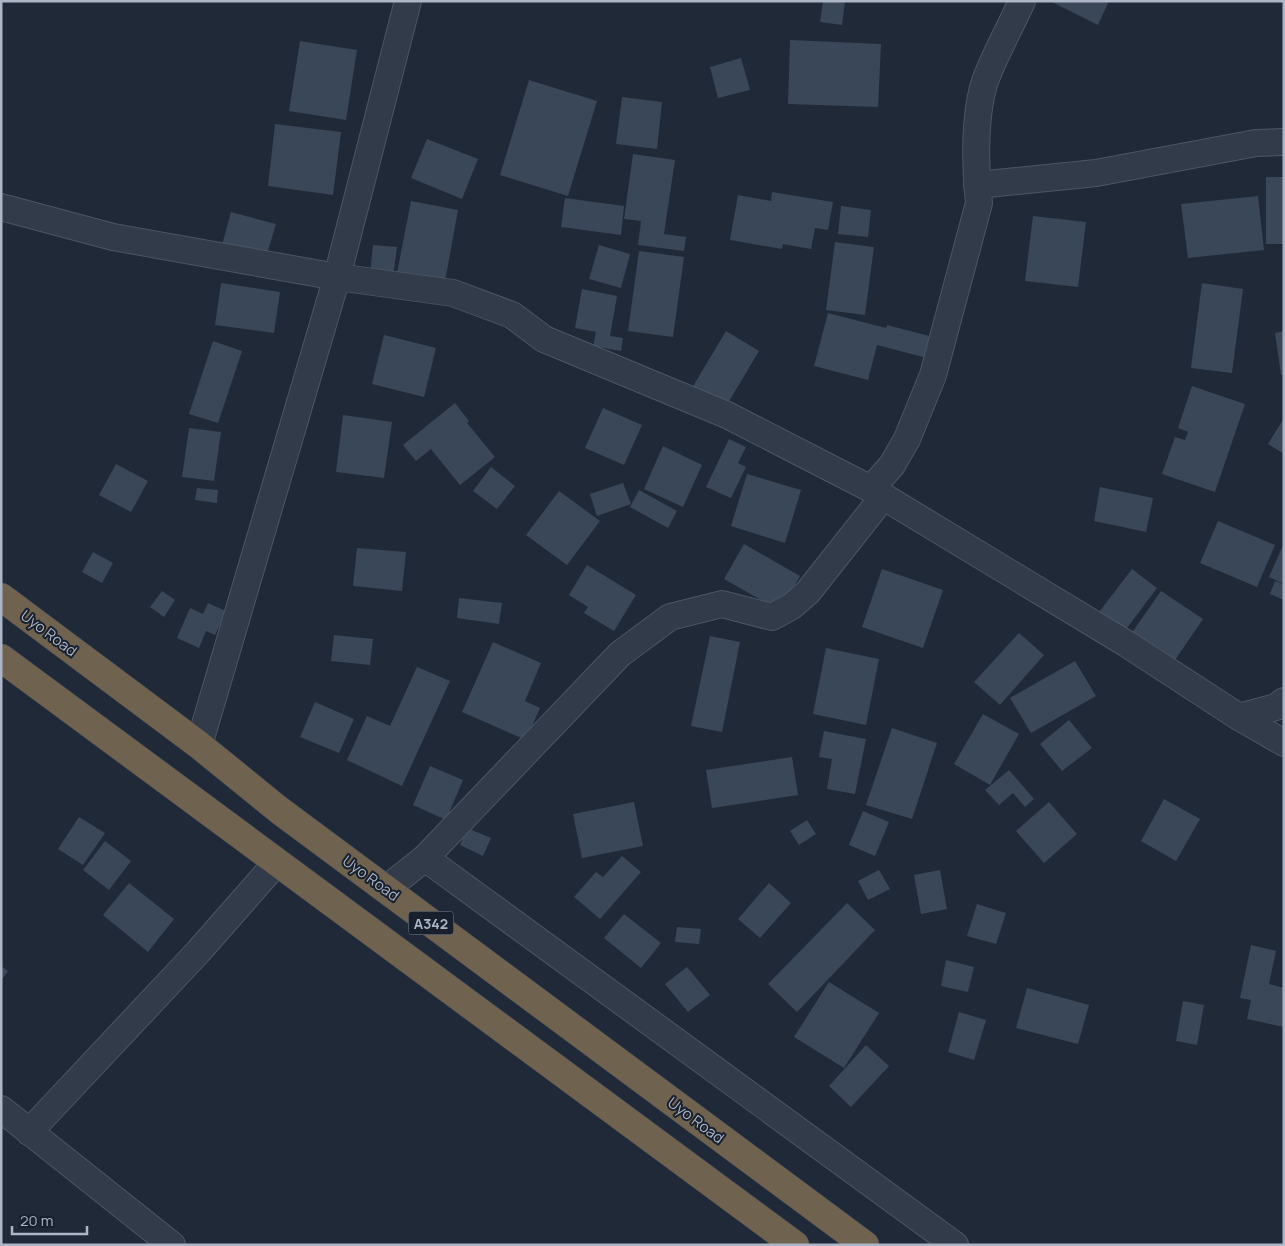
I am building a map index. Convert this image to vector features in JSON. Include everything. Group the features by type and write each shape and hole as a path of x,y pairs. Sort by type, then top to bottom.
{"highway":[{"name":"Uyo Road","path":"1,597 199,745 279,810 865,1245"},
{"name":"A342","path":"1,658 795,1245"}],"street":[{"path":"199,745 337,277 408,1"},
{"path":"386,889 425,858 620,654 670,617 722,604 772,617 792,606 808,592 877,493 907,439 933,375 979,203 977,186 978,112 985,82 1022,1"},
{"path":"977,186 1096,174 1256,143 1284,142"},
{"path":"1,207 113,237 337,277 453,293 512,315 544,339 727,415 877,493 1127,644 1284,744"},
{"path":"1239,717 1276,707 1284,701"},
{"path":"425,858 955,1245"},
{"path":"29,1132 198,952 277,862"},
{"path":"1,1109 172,1245"}],"building":[{"path":"823,1 845,1 842,25 820,22"},
{"path":"1050,1 1109,1 1098,25"},
{"path":"790,40 881,44 878,107 788,104"},
{"path":"300,41 357,50 346,120 289,111"},
{"path":"741,58 750,90 718,98 710,67"},
{"path":"529,80 597,101 568,196 500,175"},
{"path":"622,97 662,102 657,149 616,144"},
{"path":"275,124 341,132 333,195 268,186"},
{"path":"427,139 478,159 462,199 411,178"},
{"path":"633,154 675,160 664,234 686,237 684,251 638,245 641,221 624,219"},
{"path":"1266,177 1284,177 1284,244 1266,244"},
{"path":"772,192 833,202 828,230 815,228 811,249 783,244 782,249 730,240 738,195 771,201"},
{"path":"1258,196 1264,250 1188,258 1181,204"},
{"path":"565,198 624,206 621,235 561,227"},
{"path":"411,201 458,210 444,287 396,278"},
{"path":"841,206 871,210 868,237 838,234"},
{"path":"231,212 276,224 265,261 221,249"},
{"path":"1033,216 1086,222 1078,287 1025,281"},
{"path":"835,242 874,247 865,315 826,310"},
{"path":"373,245 397,247 393,277 370,275"},
{"path":"599,245 630,254 621,288 589,279"},
{"path":"639,251 684,257 673,337 628,331"},
{"path":"221,283 280,292 274,333 215,325"},
{"path":"1202,283 1243,289 1232,373 1191,368"},
{"path":"582,289 617,296 610,336 623,338 621,351 593,346 596,332 575,328"},
{"path":"828,313 886,328 887,325 933,337 927,358 877,345 868,380 814,366"},
{"path":"726,331 759,351 725,408 692,388"},
{"path":"1284,331 1284,375 1281,375 1275,333"},
{"path":"384,335 436,348 424,397 372,384"},
{"path":"213,341 242,351 218,423 189,414"},
{"path":"1192,386 1245,404 1215,492 1162,474 1175,437 1185,440 1188,432 1178,428"},
{"path":"455,403 469,421 467,423 495,457 460,485 431,449 416,461 403,445"},
{"path":"603,408 642,425 624,465 585,448"},
{"path":"343,415 392,422 384,478 336,472"},
{"path":"1284,418 1284,454 1268,444"},
{"path":"189,428 221,432 214,481 182,477"},
{"path":"729,439 746,447 738,463 746,467 731,498 706,487"},
{"path":"663,446 702,465 683,507 644,489"},
{"path":"116,464 148,481 131,512 99,495"},
{"path":"491,467 515,486 497,509 473,491"},
{"path":"747,474 801,490 785,543 731,526"},
{"path":"623,483 631,504 597,516 590,494"},
{"path":"1100,487 1153,498 1146,532 1094,521"},
{"path":"197,488 218,490 217,503 195,500"},
{"path":"639,490 677,511 668,528 630,507"},
{"path":"559,491 600,521 567,565 526,535"},
{"path":"1218,521 1275,545 1257,587 1200,563"},
{"path":"1284,543 1284,584 1269,577"},
{"path":"744,544 800,576 780,611 724,579"},
{"path":"357,548 406,552 402,591 353,586"},
{"path":"93,552 113,563 102,583 82,572"},
{"path":"587,565 636,595 614,631 584,613 588,607 569,595"},
{"path":"882,569 943,590 923,648 862,627"},
{"path":"1132,569 1157,588 1124,632 1099,612"},
{"path":"1275,581 1284,584 1284,600 1270,594"},
{"path":"162,591 175,600 164,617 150,607"},
{"path":"1161,591 1203,619 1173,663 1131,634"},
{"path":"459,598 502,603 499,624 457,618"},
{"path":"208,603 226,611 215,635 206,631 199,648 177,638 190,608 203,614"},
{"path":"1019,633 1044,655 1000,705 974,682"},
{"path":"334,635 373,639 370,665 331,661"},
{"path":"710,636 740,642 722,732 691,726"},
{"path":"493,642 541,663 525,701 540,708 526,740 462,712"},
{"path":"826,648 879,659 866,725 813,714"},
{"path":"1075,661 1096,696 1031,733 1010,698"},
{"path":"417,667 450,681 402,786 347,760 367,716 390,726"},
{"path":"315,702 354,719 339,753 300,737"},
{"path":"983,714 1019,734 990,785 954,764"},
{"path":"1069,720 1092,748 1062,771 1040,744"},
{"path":"892,728 937,743 912,819 866,805"},
{"path":"824,731 866,739 855,794 827,789 832,759 819,757"},
{"path":"792,757 798,795 712,808 706,770"},
{"path":"430,766 463,780 446,820 413,805"},
{"path":"1009,770 1034,799 1025,807 1013,793 999,805 985,790"},
{"path":"1164,799 1200,819 1176,861 1141,841"},
{"path":"634,802 643,846 582,858 573,814"},
{"path":"1049,802 1077,834 1044,863 1016,831"},
{"path":"863,811 889,822 875,856 849,845"},
{"path":"79,817 105,833 83,865 58,849"},
{"path":"807,820 816,834 799,845 790,831"},
{"path":"467,828 491,838 483,856 460,845"},
{"path":"105,841 131,861 109,890 83,870"},
{"path":"622,856 641,872 600,919 574,897 596,872 603,877"},
{"path":"879,870 890,889 868,900 858,881"},
{"path":"940,870 947,909 921,914 914,875"},
{"path":"129,883 174,919 148,952 103,915"},
{"path":"769,883 791,903 760,938 738,919"},
{"path":"847,903 875,930 797,1012 768,984"},
{"path":"977,904 1006,913 996,944 967,936"},
{"path":"624,914 661,943 641,968 604,938"},
{"path":"677,927 701,929 699,944 675,942"},
{"path":"1251,945 1276,951 1269,984 1284,988 1284,1027 1247,1019 1251,1000 1240,998"},
{"path":"946,960 974,967 968,992 941,986"},
{"path":"1,966 8,971 1,981"},
{"path":"687,967 710,995 688,1012 665,984"},
{"path":"829,982 879,1013 844,1068 794,1037"},
{"path":"1027,988 1089,1005 1078,1044 1016,1028"},
{"path":"1183,1001 1204,1005 1197,1045 1176,1041"},
{"path":"959,1012 986,1020 974,1060 948,1052"},
{"path":"866,1045 889,1066 851,1107 829,1086"}]}
